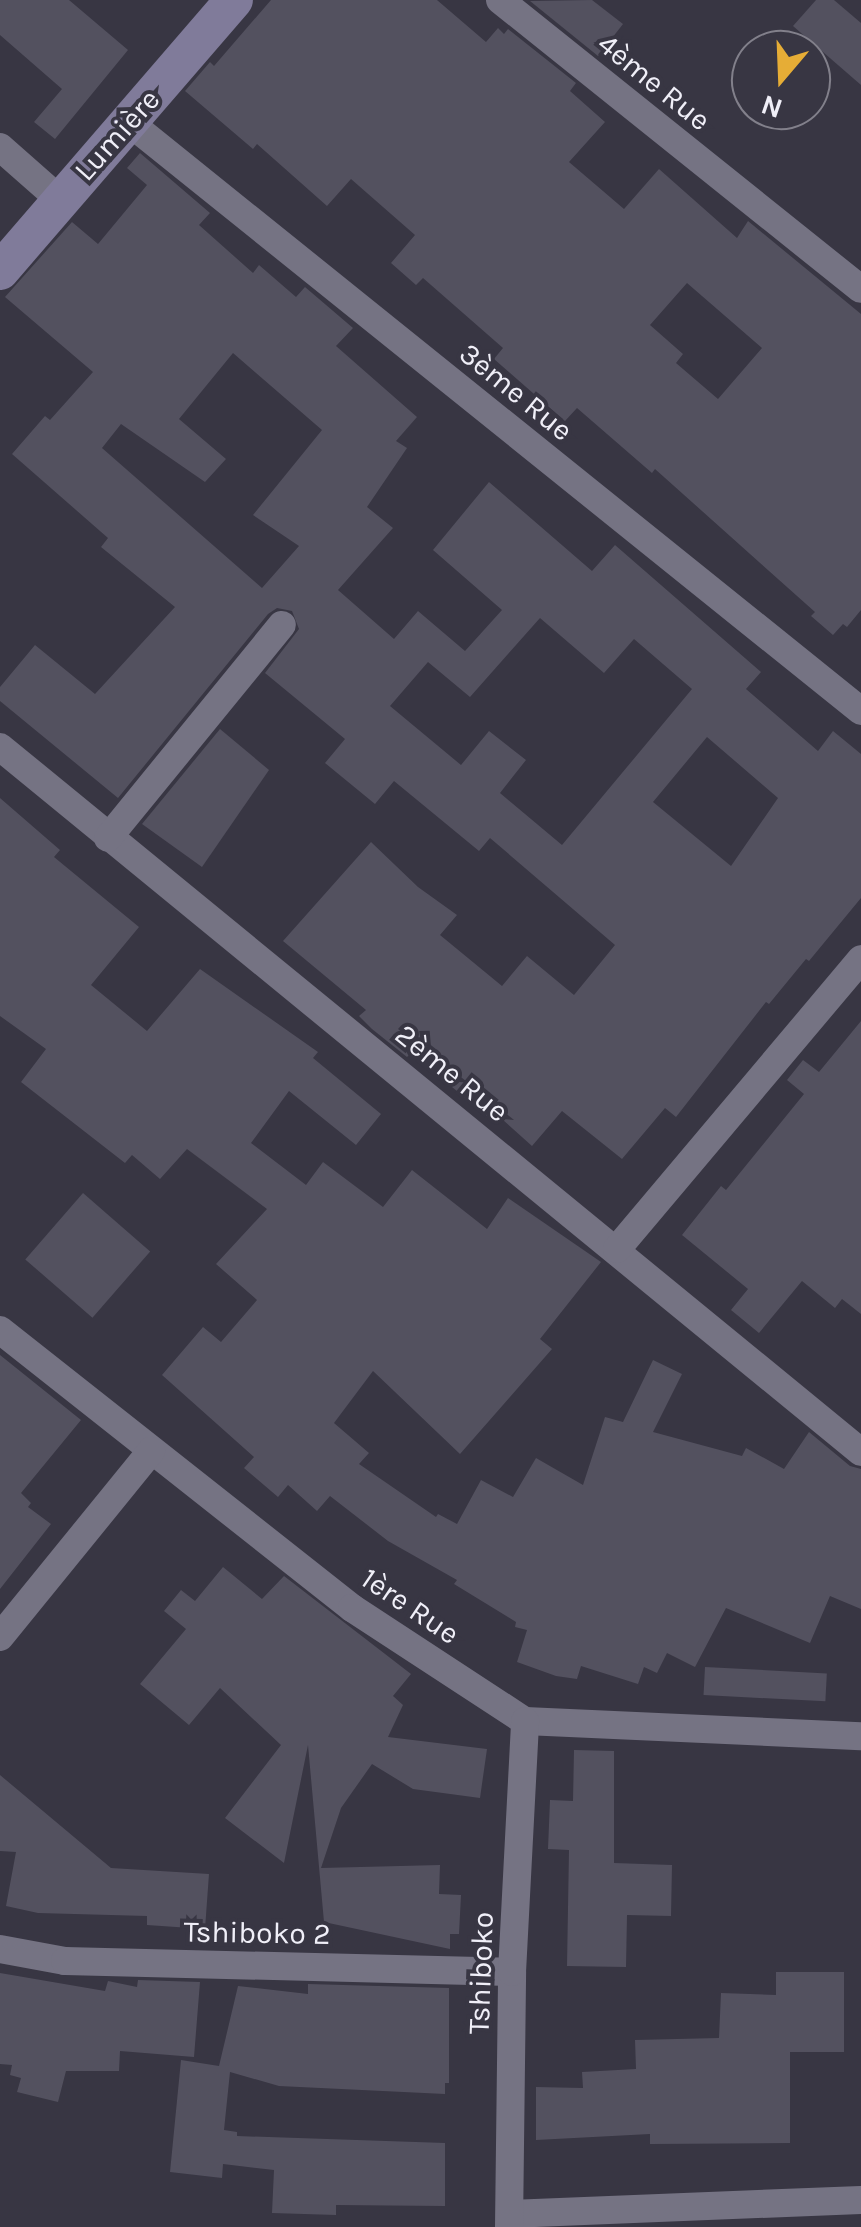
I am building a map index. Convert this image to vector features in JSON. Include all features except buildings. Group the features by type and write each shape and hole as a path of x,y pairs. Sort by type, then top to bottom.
{"street":[{"name":"Lumière","path":"0,271 234,0"},
{"name":"4ème Rue","path":"500,0 861,289"},
{"name":"3ème Rue","path":"130,123 861,711"},
{"path":"0,148 59,199"},
{"path":"108,838 282,625"},
{"name":"2ème Rue","path":"0,747 861,1452"},
{"path":"617,1249 861,959"},
{"name":"1ère Rue","path":"0,1330 352,1608 525,1721"},
{"path":"0,1637 152,1451"},
{"path":"525,1721 861,1736"},
{"name":"Tshiboko","path":"510,2220 512,1972 525,1721"},
{"name":"Tshiboko 2","path":"0,1949 65,1961 512,1972"},
{"path":"510,2220 861,2200"}]}
